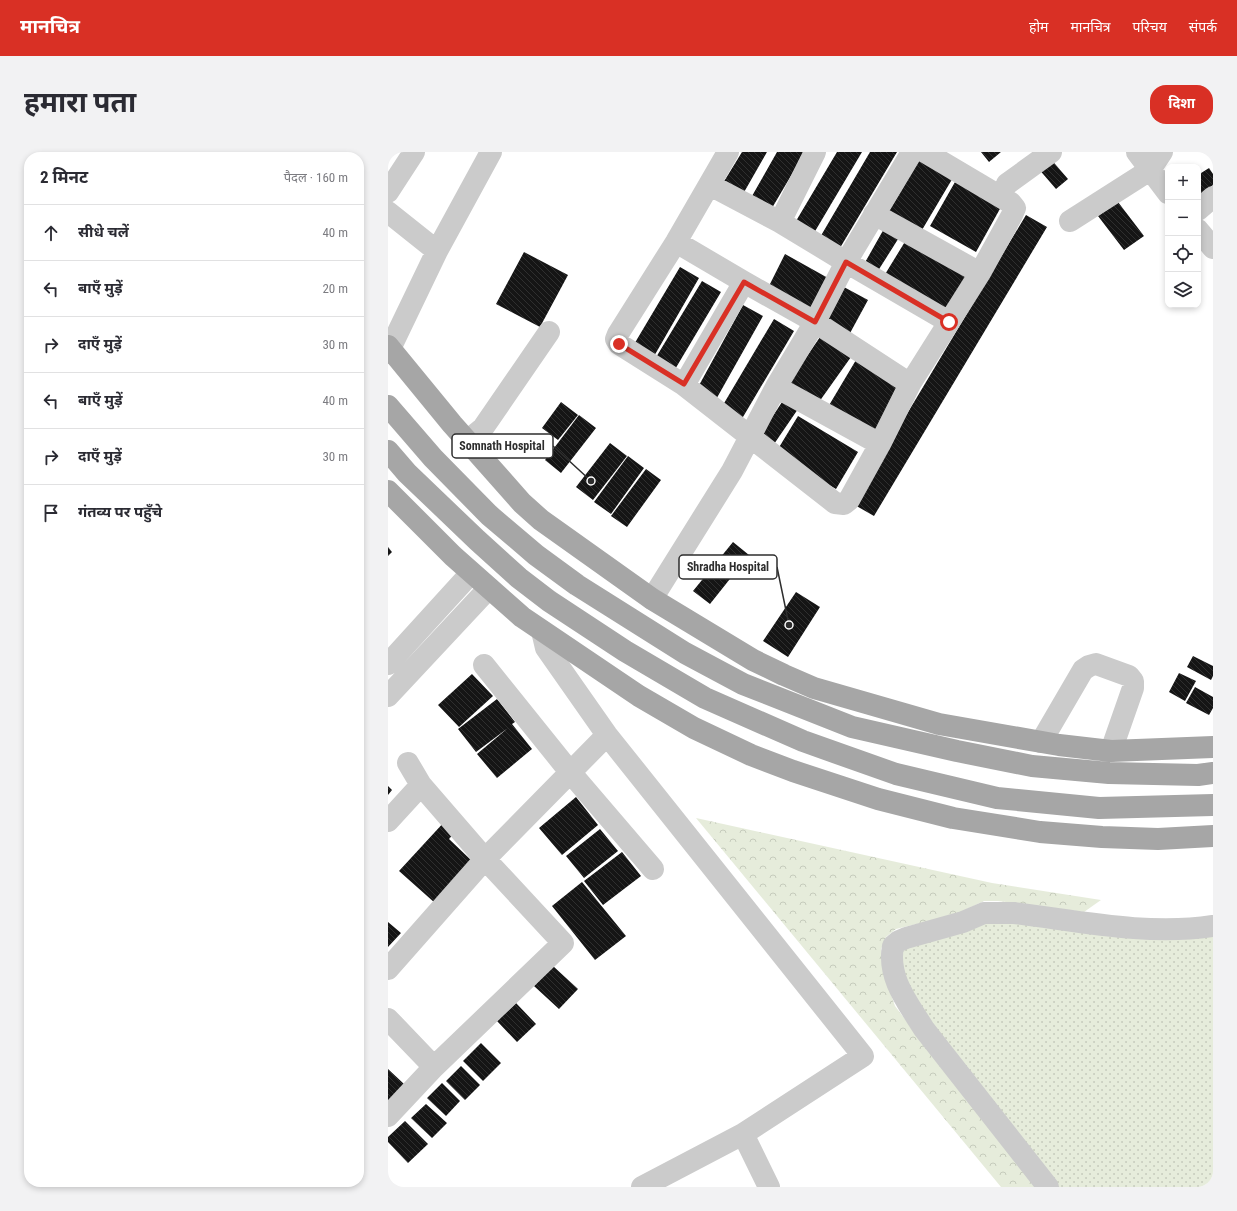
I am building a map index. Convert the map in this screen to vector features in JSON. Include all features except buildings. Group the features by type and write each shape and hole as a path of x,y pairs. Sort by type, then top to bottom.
{"main road":[{"path":"389,349 522,503 541,520 652,599 753,660 814,688 939,724 1041,742 1111,751 1213,747"},
{"path":"388,406 433,458 483,509 536,555 577,585 671,645 743,684 852,727 957,751 1032,766 1109,774 1198,775 1213,772"},
{"path":"388,451 406,473 477,540 519,578 549,601 625,651 705,698 796,738 896,774 997,798 1099,808 1213,805"},
{"path":"390,498 471,573 522,617 639,696 694,728 751,755 793,771 878,799 953,818 1040,832 1102,837 1158,838 1213,836"}],"street":[{"path":"388,192 414,152"},
{"path":"389,349 438,251 491,152"},
{"path":"728,152 676,242 616,339 619,344 684,384 835,503 844,504 849,500 880,444 910,384 980,273 1015,208 1011,204 925,152"},
{"path":"780,222 816,152"},
{"path":"652,599 732,471 776,387 815,322 846,262 912,152"},
{"path":"1007,184 1051,152"},
{"path":"1137,152 1165,189"},
{"path":"1070,221 1150,170 1162,152"},
{"path":"710,184 780,222 949,322"},
{"path":"1201,207 1213,197"},
{"path":"388,212 438,251"},
{"path":"874,214 980,273"},
{"path":"1201,234 1213,248"},
{"path":"676,242 815,322 910,384"},
{"path":"684,384 744,282"},
{"path":"467,441 483,428 549,332"},
{"path":"776,387 880,444"},
{"path":"388,664 471,573"},
{"path":"388,696 489,588"},
{"path":"542,631 546,648 607,735 863,1056 743,1134 642,1187"},
{"path":"1041,742 1083,670 1096,664 1130,676 1133,680 1133,688 1111,751"},
{"path":"484,665 570,772 653,869"},
{"path":"388,969 485,859 607,735"},
{"path":"388,1116 434,1067 563,943 485,859 421,785 408,763"},
{"path":"388,821 421,785"},
{"path":"1048,1187 924,1029 896,983 891,965 893,946 906,938 963,922 984,913 999,912 1120,927 1164,929 1213,926"},
{"path":"388,1019 434,1067"},
{"path":"743,1134 769,1187"}],"green space":[{"path":"696,818 992,883 1101,900 1084,912 998,901 984,901 954,915 896,929 886,937 881,949 886,980 895,1006 936,1060 1038,1187 1001,1187"},
{"path":"989,921 1213,934 1213,1187 1056,1187 907,991 900,950"}],"place":[{"name":"Somnath Hospital","path":"591,481"},
{"name":"Shradha Hospital","path":"789,625"}],"route":[{"path":"619,344 684,384 744,282 815,322 846,262 949,322"}]}
